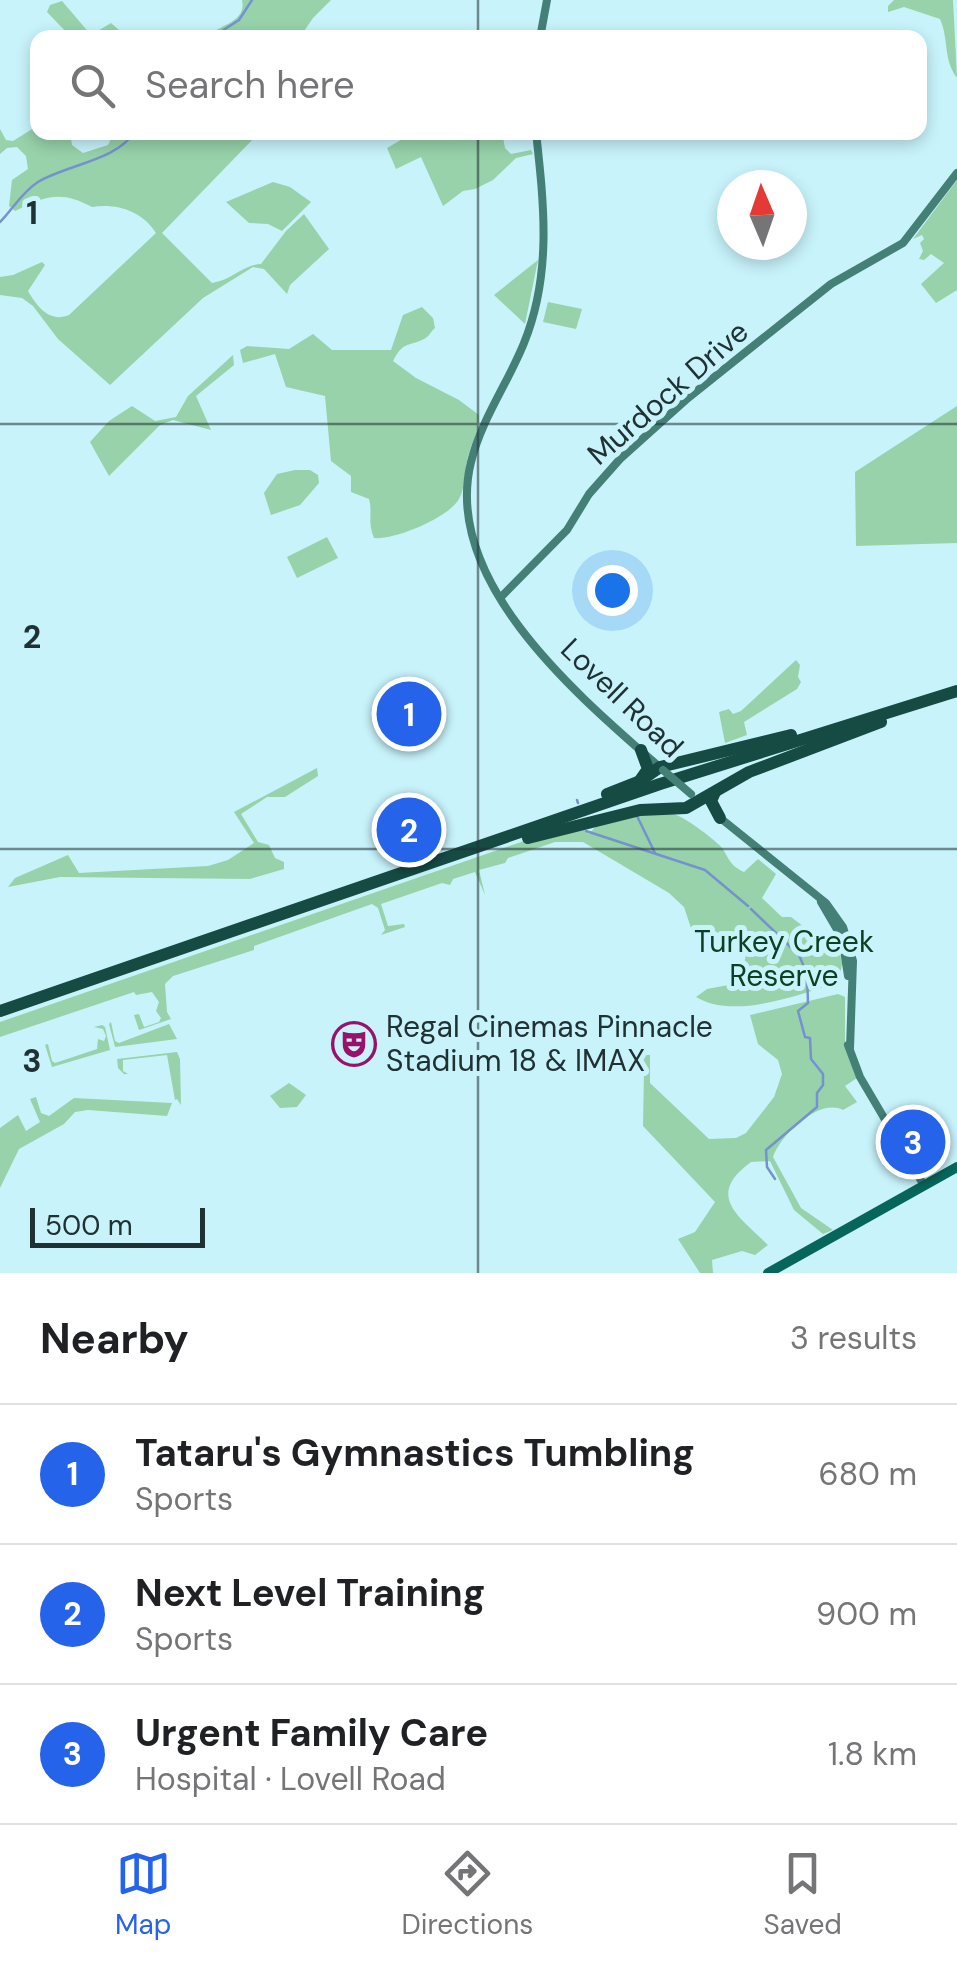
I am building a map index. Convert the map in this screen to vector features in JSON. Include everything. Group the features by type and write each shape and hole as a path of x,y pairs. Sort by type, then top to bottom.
{"highway":[{"path":"0,1015 489,843 957,691"},
{"path":"489,843 662,768 957,699"},
{"path":"516,841 640,810 686,808 696,798 749,772 876,720"},
{"path":"640,780 648,769 641,750"},
{"path":"714,792 711,801 720,818"},
{"path":"0,1015 516,841 581,815"}],"main road":[{"path":"542,30 548,0"},
{"name":"Lovell Road","path":"537,140 546,229 541,282 523,345 474,452 467,489 472,541 484,570 553,668 696,798 829,906 853,960 850,1048 861,1079 923,1184"},
{"name":"Murdock Drive","path":"501,596 567,530 602,479 647,434 830,285 903,243 957,172"},
{"path":"768,1273 957,1167"}],"green space":[{"path":"242,0 331,0 305,30 216,30 236,18"},
{"path":"894,0 953,0 957,78 940,19 904,7 888,12"},
{"path":"62,1 87,30 64,30 47,12 50,5"},
{"path":"111,23 119,30 99,30"},
{"path":"0,129 6,140 13,141 30,130 30,140 71,140 83,153 108,145 110,140 252,140 162,233 212,283 249,267 261,264 304,214 329,249 290,285 287,294 264,269 253,267 203,298 110,385 58,339 33,306 22,298 0,295 0,277 42,262 45,265 28,291 40,308 62,317 69,315 156,233 127,210 92,207 71,198 44,199 15,211 9,206 12,180 28,169 26,156 17,147 0,154"},
{"path":"401,140 504,140 511,154 531,150 533,154 516,158 493,180 463,191 443,206 421,157 396,169 387,148"},
{"path":"957,180 957,290 936,303 921,284 944,263 931,254 919,259 924,239 922,235 913,239"},
{"path":"273,182 290,187 311,202 282,231 268,224 249,223 226,202"},
{"path":"538,260 525,324 494,295"},
{"path":"548,302 582,309 576,329 543,322"},
{"path":"422,307 433,318 435,328 426,338 403,347 393,361 479,415 478,425 461,494 453,506 420,526 374,538 369,499 351,492 351,476 331,461 325,396 286,387 275,354 243,363 240,350 247,346 289,349 313,334 332,350 391,350 403,315"},
{"path":"233,355 234,365 196,396 211,430 173,420 160,425 109,476 90,442 109,421 132,406 155,421 176,417 188,396"},
{"path":"957,406 957,543 856,546 855,472"},
{"path":"310,470 318,475 319,483 300,505 271,515 264,493 277,474"},
{"path":"327,537 338,558 297,578 287,557"},
{"path":"796,660 801,682 797,689 744,722 747,735 725,743 719,712 741,711"},
{"path":"317,768 318,776 285,797 267,797 241,814 258,842 269,845 275,858 284,862 284,869 250,879 60,877 8,887 15,878 68,855 79,873 208,866 228,860 254,843 234,812"},
{"name":"Turkey Creek Reserve","path":"651,812 673,814 694,825 720,845 731,863 744,872 758,859 776,874 762,898 782,917 791,917 820,939 836,936 842,964 839,982 786,999 747,1006 711,1003 696,997 707,989 739,983 747,951 743,941 691,928 684,907 669,893 583,842 555,842 479,870 485,895 475,872 453,879 450,885 442,883 381,904 388,926 405,927 381,935 385,930 378,908 372,904 254,946 254,950 173,976 165,984 171,1019 139,1030 134,1015 139,1014 144,1027 159,1022 159,1002 152,992 134,992 0,1037 0,1022 524,841 584,830 589,834 597,825"},
{"path":"838,994 845,997 845,1045 857,1078 845,1086 857,1102 843,1110 823,1109 802,1120 784,1138 773,1157 801,1208 833,1230 823,1234 794,1210 770,1161 751,1162 737,1174 728,1196 738,1215 768,1245 755,1255 742,1251 712,1260 713,1273 700,1273 678,1239 695,1232 715,1202 643,1126 644,1071 634,1055 650,1055 650,1083 709,1139 736,1138 746,1133 774,1097 782,1074 778,1060 758,1044 750,1015"},
{"path":"111,1022 115,1041 119,1043 169,1024 177,1039 115,1047"},
{"path":"94,1027 105,1027 110,1050 52,1067 45,1045 48,1044 55,1063 97,1049 98,1039 104,1041 106,1036 103,1029"},
{"path":"177,1052 181,1105 175,1100 167,1055 123,1060 123,1071 128,1074 124,1074 118,1068 117,1059"},
{"path":"289,1083 306,1095 297,1107 280,1108 270,1096"},
{"path":"36,1097 41,1113 49,1116 74,1098 172,1103 167,1116 75,1112 64,1124 19,1149 0,1188 0,1128 18,1115 26,1131 40,1122 30,1099"}],"waterway":[{"path":"223,30 239,20 252,0"},
{"path":"0,222 38,182 104,156 127,140"},
{"path":"637,816 655,853"},
{"path":"586,831 705,870 748,906"},
{"path":"751,909 799,955 807,974 808,1003 798,1011 805,1037 810,1038 811,1059 823,1074 817,1107 766,1150 767,1167 775,1179"}],"place":[{"name":"Tataru's Gymnastics Tumbling","path":"409,714"},
{"name":"Next Level Training","path":"409,830"},
{"name":"Regal Cinemas Pinnacle Stadium 18 & IMAX","path":"354,1044"},
{"name":"Urgent Family Care","path":"913,1142"}]}
